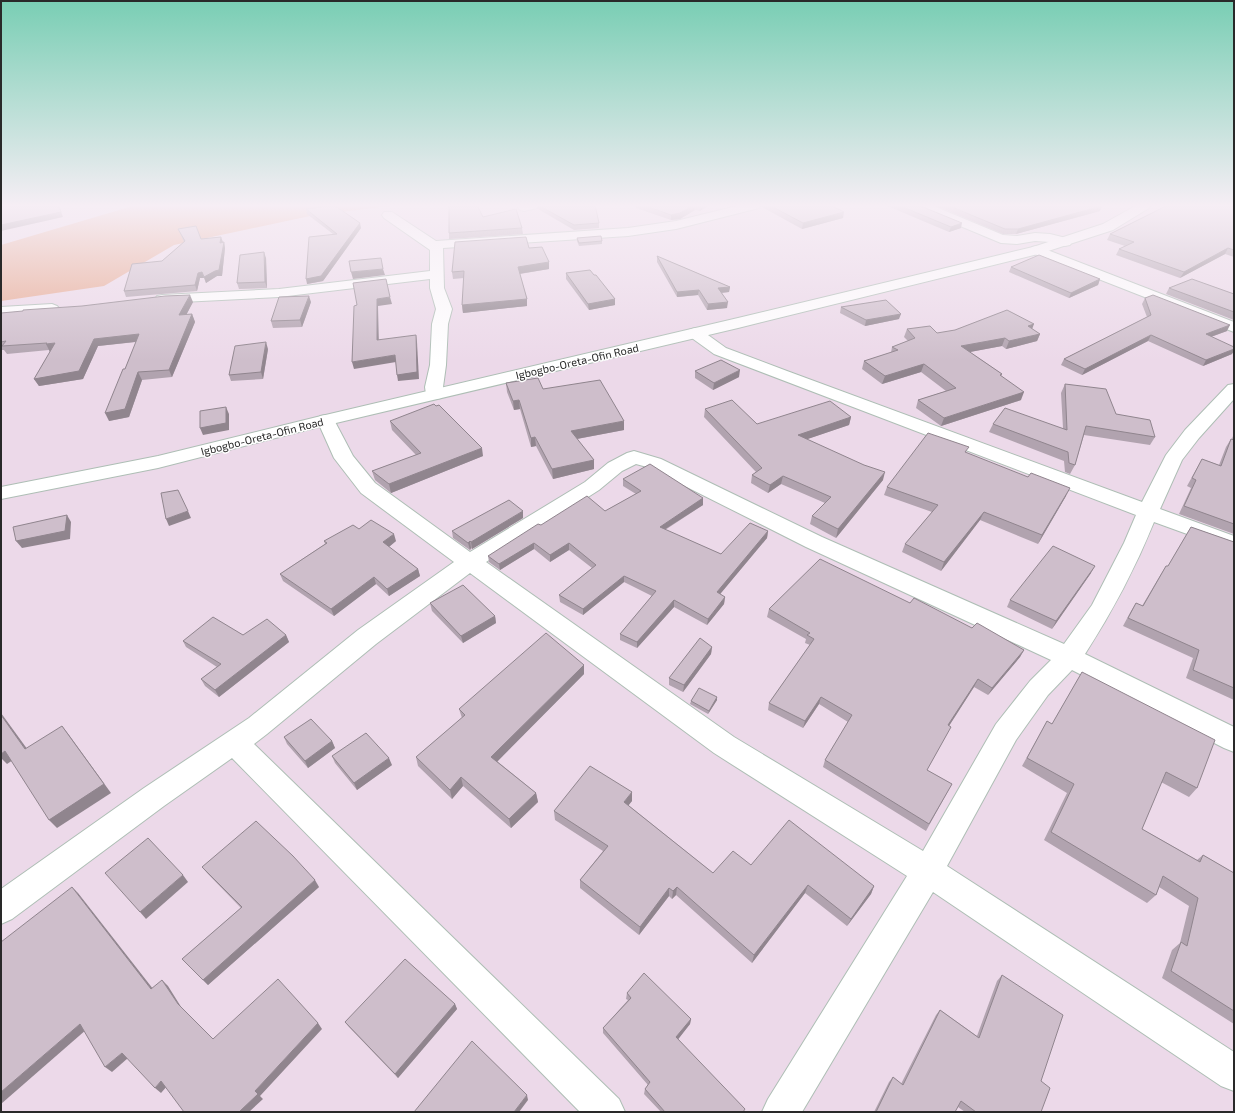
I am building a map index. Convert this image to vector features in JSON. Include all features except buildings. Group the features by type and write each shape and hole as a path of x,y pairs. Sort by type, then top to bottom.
{"street":[{"path":"435,394 434,387 438,365 440,324 444,309 437,288 437,257"},
{"name":"Igbogbo-Oreta-Ofin Road","path":"1,493 158,462 326,420 1008,257"},
{"path":"1055,257 1234,327"},
{"path":"145,300 278,293 437,274"},
{"path":"1,312 69,308"},
{"path":"695,333 720,351 781,375 1234,544"},
{"path":"781,1112 928,871 1006,732 1039,688 1069,657 1101,610 1135,543 1148,512 1174,459 1192,434 1234,389"},
{"path":"326,420 344,458 368,488 724,745 928,871 1234,1073"},
{"path":"1,908 154,797 258,726 367,637 470,562 592,486 615,467 634,457 654,463 814,542 1069,657 1234,740"},
{"path":"234,742 606,1112"}],"shaded area":[{"path":"1,257 154,257 104,286 1,301"}]}
